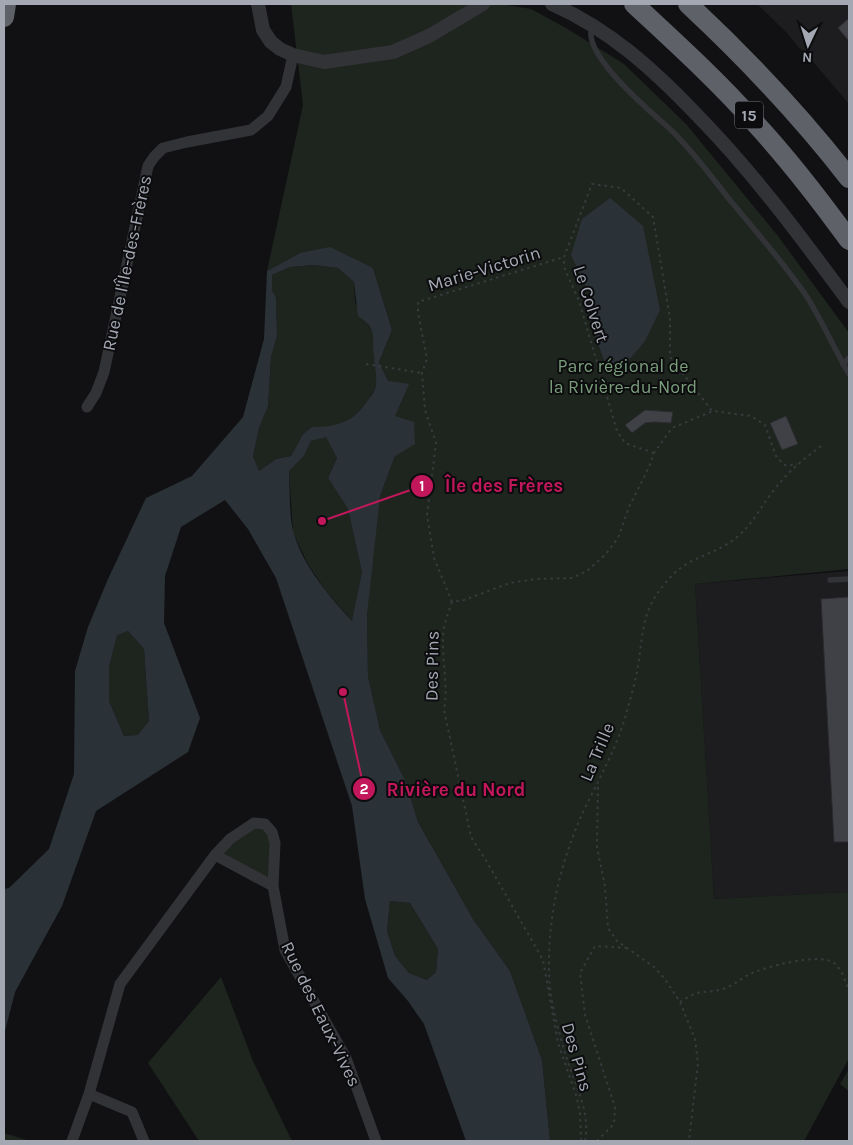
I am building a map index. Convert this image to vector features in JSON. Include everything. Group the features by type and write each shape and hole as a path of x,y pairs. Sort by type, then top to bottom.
{"highway":[{"path":"4,17 6,4"},
{"name":"15","path":"634,4 702,68 757,124 799,174 849,240"},
{"name":"15","path":"688,4 729,42 786,101 849,178"}],"street":[{"path":"258,4 263,30 271,42 293,55 324,62 393,52 429,36 483,4"},
{"path":"552,4 593,25 618,41 644,62 707,124 761,185 849,302"},
{"name":"Rue de l'Île-des-Frères","path":"87,407 96,393 104,372 148,166 163,148 251,130 268,116 286,88 293,55"},
{"name":"Rue des Eaux-Vives","path":"72,1141 89,1094 120,984 215,855 230,838 254,823 265,824 272,832 275,843 272,886 285,950 346,1058 376,1141"},
{"path":"215,855 272,886"},
{"path":"89,1094 132,1112 144,1141"}],"lane":[{"path":"593,25 590,33 592,41 612,74 680,140 767,244 806,296 849,374"},
{"path":"843,364 849,358"},
{"path":"830,580 849,578"}],"path":[{"name":"Le Colvert","path":"654,453 626,443 617,431 579,300 564,267 564,257 592,184 621,188 653,217 670,318 670,357 712,411"},
{"name":"Marie-Victorin","path":"452,602 434,558 427,515 436,444 425,410 422,373 427,359 418,313 418,302 564,257"},
{"path":"366,364 422,373"},
{"path":"452,602 464,600 510,583 536,579 572,578 587,572 606,554 618,538 629,507 654,453 672,428 712,411 751,416 765,425 776,456 782,464 787,466 797,464"},
{"name":"La Trille","path":"583,1141 586,1133 585,1112 558,1029 551,985 549,963 550,931 558,881 563,863 581,819 611,758 624,718 637,672 649,608 656,595 678,570 736,539 750,525 773,490 797,464 824,444"},
{"name":"Des Pins","path":"452,602 443,636 447,697 444,710 471,837 543,960 558,1043 577,1098 583,1141"},
{"path":"598,785 597,847 605,887 608,928 618,940 654,967 665,979 680,1002 695,1039 698,1063 690,1141"},
{"path":"597,1141 614,1124 615,1107 585,1015 580,973 595,946 628,948"},
{"path":"680,1002 697,994 728,987 748,975 766,968 824,958 835,963 842,973 849,990"}],"shaded area":[{"path":"757,4 849,4 849,104 787,33"},
{"path":"610,198 643,226 660,310 645,341 617,374 605,363 595,335 591,297 571,255 582,219"},
{"path":"330,247 373,268 392,330 379,362 388,381 409,384 395,416 414,422 415,444 395,456 380,496 367,616 368,676 380,730 406,782 418,822 473,919 510,971 542,1060 550,1141 466,1141 424,1024 408,1001 388,978 365,899 352,806 276,578 248,529 225,500 181,527 165,576 164,623 200,718 188,752 96,811 62,906 15,992 4,1035 4,889 9,888 49,849 74,774 75,671 88,627 146,498 192,476 243,417 264,339 267,271 300,253","holes":["314,265 338,268 354,282 358,316 368,324 372,333 376,386 357,414 344,422 329,426 312,427 303,434 291,456 276,459 259,471 253,456 259,428 268,406 271,357 277,336 276,298 272,290 272,275 290,267","326,437 337,458 328,478 348,509 362,572 352,621 326,591 311,569 298,546 292,528 289,471 304,456 311,441","128,631 144,649 149,721 138,735 124,736 109,701 109,667 117,635","390,901 410,903 438,949 436,972 427,980 409,973 395,956 387,931"]},
{"path":"849,571 849,892 714,899 695,584"}],"green space":[{"name":"Parc régional de la Rivière-du-Nord","path":"291,4 501,4 531,9 566,28 624,64 686,124 778,236 849,333 849,569 695,584 714,899 849,892 849,1058 804,1141 550,1141 542,1060 510,971 473,919 418,822 406,782 380,730 368,676 367,616 375,530 380,496 395,456 395,417 388,381 379,362 392,330 373,268 300,253 267,271 303,105"},
{"path":"314,265 338,268 354,282 355,302 374,335 377,382 364,407 348,421 330,427 312,427 303,434 291,456 276,459 259,471 253,456 259,428 268,406 271,357 277,336 276,299 272,290 272,275 290,267"},
{"path":"326,436 337,458 328,478 348,509 362,572 353,622 325,590 308,564 293,533 289,471 304,456 311,441"},
{"path":"128,631 144,649 149,721 139,735 124,736 109,701 109,667 117,634"},
{"path":"254,823 272,832 273,886 215,855"},
{"path":"390,901 410,903 438,949 436,972 427,980 409,973 395,956 387,931"},
{"path":"221,977 253,1061 292,1141 199,1141 148,1063"},
{"path":"849,1069 849,1091 840,1084"},
{"path":"4,1133 30,1141 4,1141"}],"building":[{"path":"849,18 849,39 848,40 838,28"},
{"path":"645,410 673,412 671,423 645,423 632,433 625,425"},
{"path":"786,416 798,444 782,450 770,423"},
{"path":"849,597 849,842 834,842 821,599"}],"place":[{"name":"Île des Frères","path":"322,521"},
{"name":"Rivière du Nord","path":"343,692"}]}
